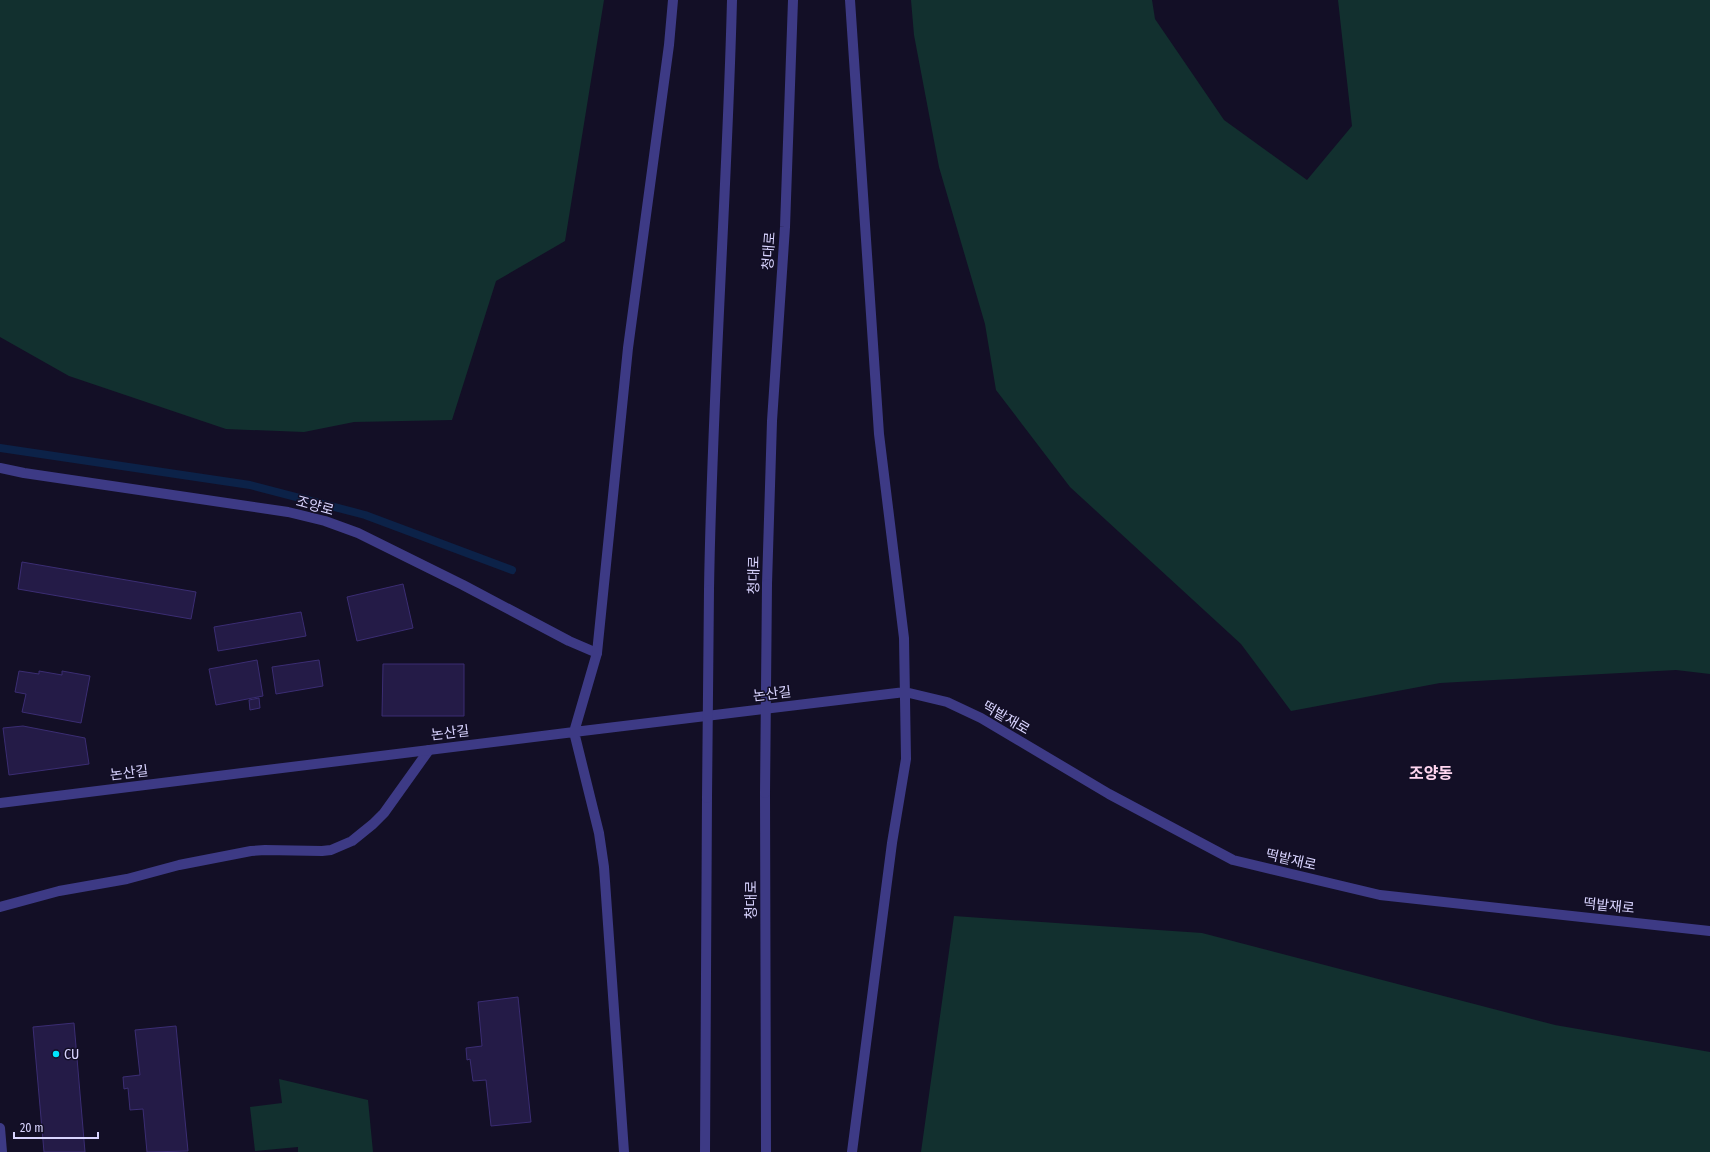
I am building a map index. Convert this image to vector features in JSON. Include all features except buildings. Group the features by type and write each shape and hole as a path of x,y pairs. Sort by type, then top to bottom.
{"street":[{"path":"624,1152 604,867 599,833 574,732 597,653 628,348 673,0"},
{"path":"705,1152 711,485 729,133 732,0"},
{"name":"청대로","path":"766,1152 765,793 767,584 772,421 785,227 793,0"},
{"path":"850,0 879,434 904,638 906,759 892,843 852,1152"},
{"name":"조양로","path":"0,468 24,473 288,512 325,521 358,533 463,585 569,641 597,653"},
{"name":"논산길","path":"0,803 905,692"},
{"name":"떡밭재로","path":"905,692 947,702 981,718 1109,794 1232,860 1380,895 1710,932"},
{"path":"0,907 59,891 126,879 178,865 251,851 331,850 352,841 384,813 429,750"},
{"path":"0,1128 2,1152"}],"green space":[{"path":"0,0 604,0 565,241 496,281 452,420 354,422 304,432 226,429 69,376 0,337"},
{"path":"911,0 1152,0 1155,19 1224,120 1307,180 1352,126 1338,0 1710,0 1710,674 1676,670 1440,683 1291,711 1241,644 1070,487 996,390 985,324 939,167 914,35"},
{"path":"954,916 1202,933 1555,1025 1710,1052 1710,1152 921,1152"},
{"path":"279,1079 368,1100 373,1152 298,1152 298,1147 255,1151 250,1107 282,1103"}],"waterway":[{"path":"0,448 250,485 365,515 512,570"}],"place":[{"name":"CU","path":"56,1054"}],"district":[{"name":"조양동","path":"1431,773"}]}
